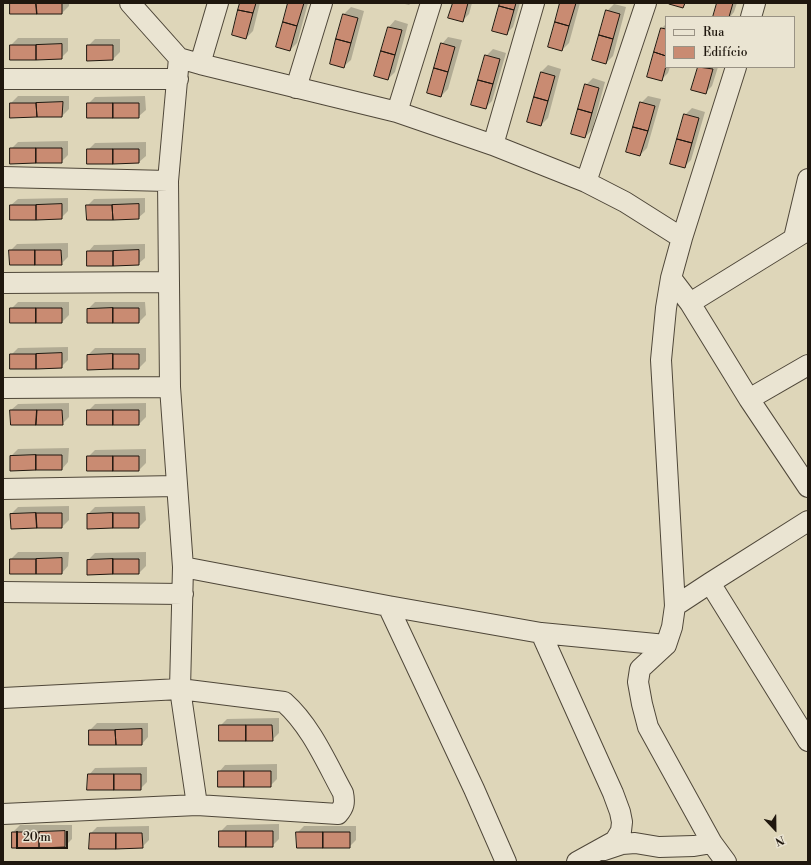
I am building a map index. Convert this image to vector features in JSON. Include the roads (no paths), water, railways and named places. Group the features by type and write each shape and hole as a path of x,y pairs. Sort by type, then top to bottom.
{"street":[{"path":"130,3 179,58 397,112 493,145 586,182 625,202 682,238"},
{"path":"200,64 218,3"},
{"path":"296,88 322,3"},
{"path":"397,112 431,3"},
{"path":"493,145 534,3"},
{"path":"586,182 646,3"},
{"path":"751,16 754,3"},
{"path":"179,58 168,181 170,387 183,567 180,689 197,805"},
{"path":"726,862 712,843 648,727 638,682 640,669 666,645 672,627 675,606 662,360 666,308 671,278 682,238 736,68"},
{"path":"3,79 178,80"},
{"path":"3,177 168,181"},
{"path":"690,303 801,234 808,179"},
{"path":"671,278 690,303 749,399 808,487"},
{"path":"3,283 169,282"},
{"path":"749,399 808,365"},
{"path":"3,388 170,387"},
{"path":"3,489 177,486"},
{"path":"675,606 808,521"},
{"path":"183,567 388,606 542,633 666,645"},
{"path":"710,583 805,731"},
{"path":"3,592 183,594"},
{"path":"388,606 474,789 506,862"},
{"path":"542,633 620,812 622,822 621,831 615,841 582,859"},
{"path":"3,698 180,689 284,702 296,712 306,726 343,793 345,801 344,807 338,814 197,805 3,814"},
{"path":"582,859 622,844 635,843 659,847 694,846 712,843"}]}
